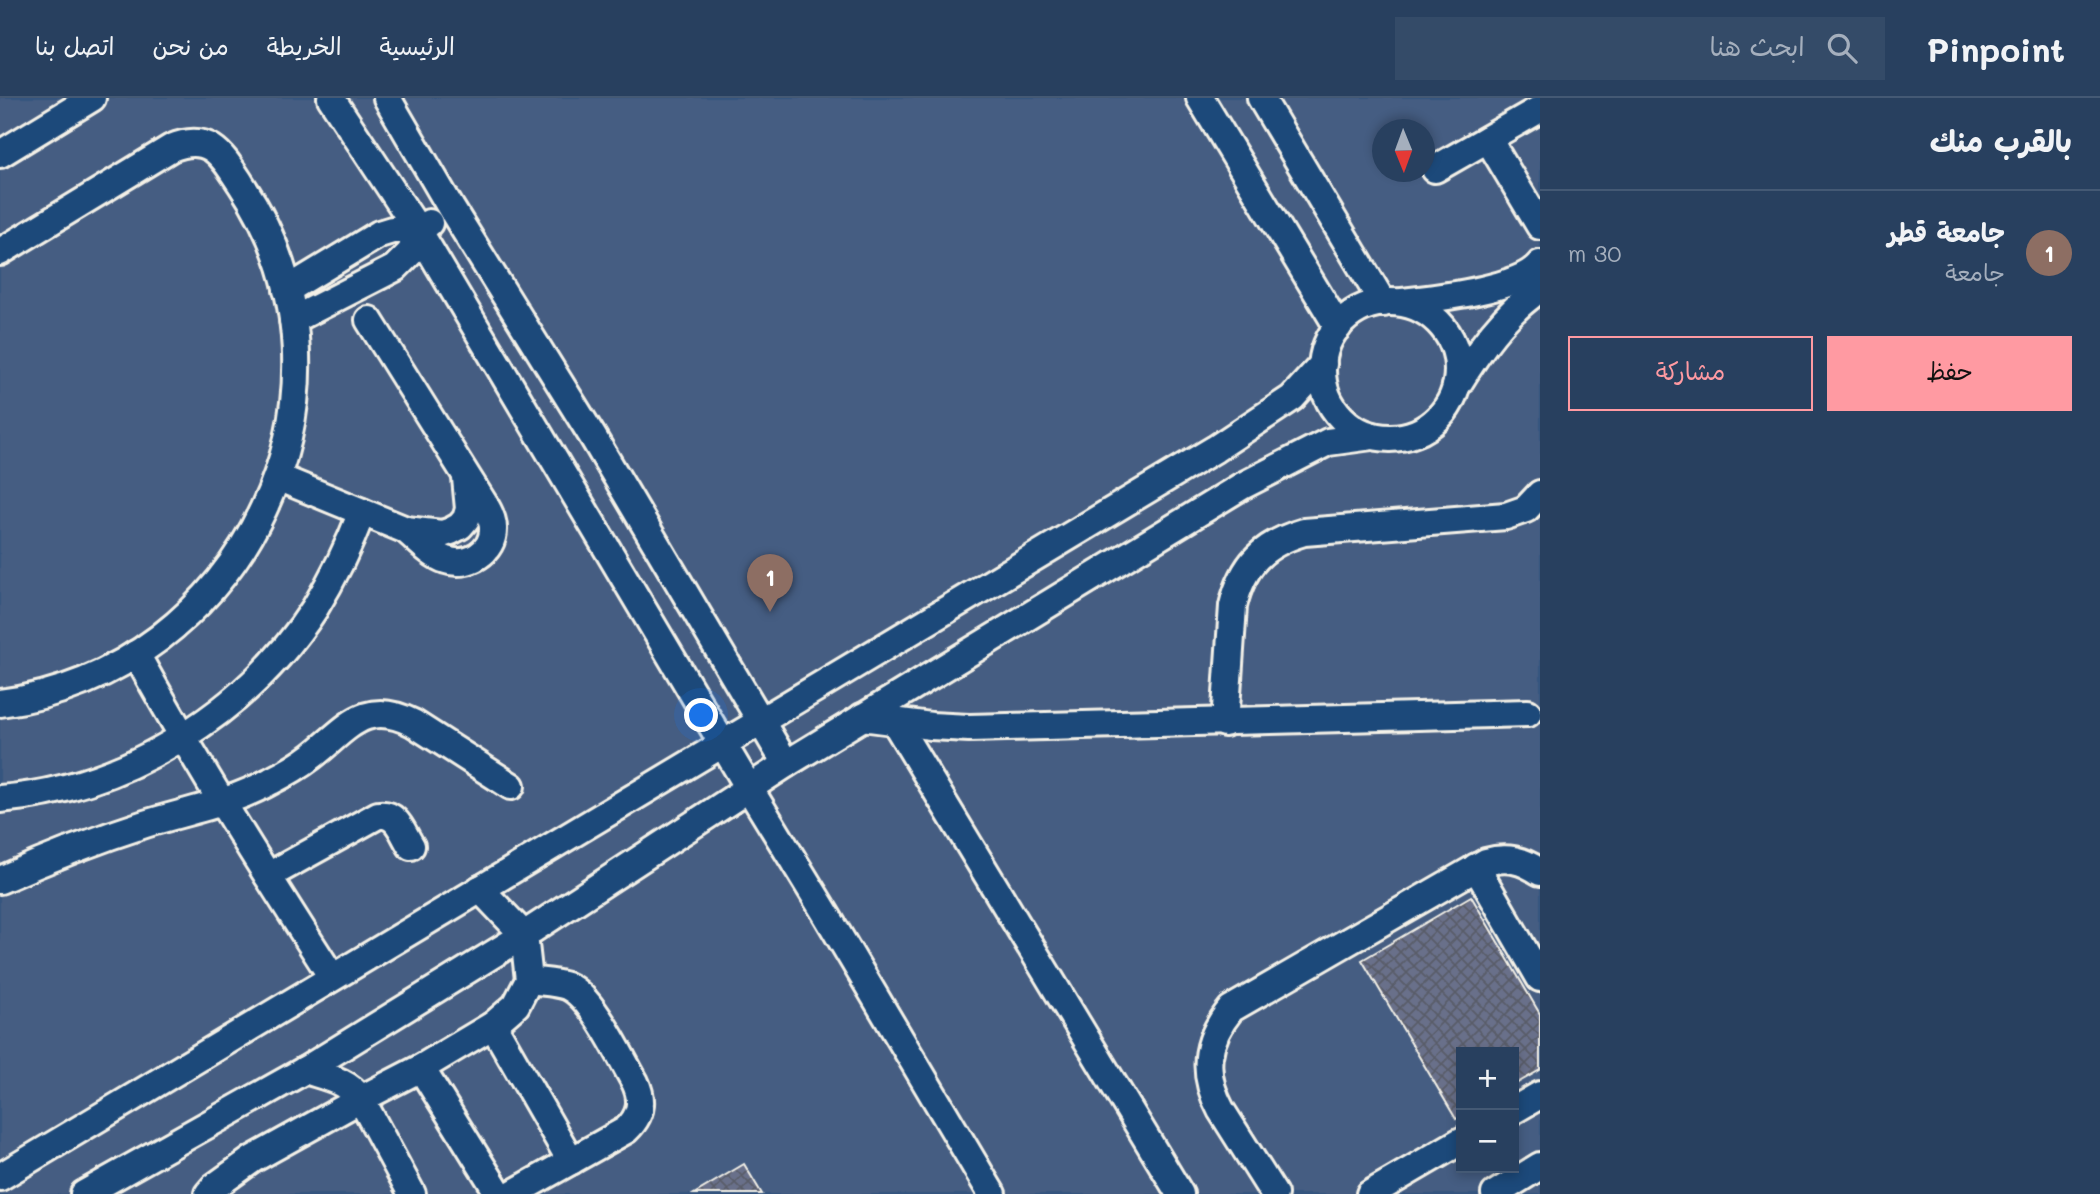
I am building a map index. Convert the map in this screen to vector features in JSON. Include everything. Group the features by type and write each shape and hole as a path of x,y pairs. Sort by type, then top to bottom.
{"street":[{"path":"0,154 92,98"},
{"path":"331,98 418,230 992,1194"},
{"path":"387,98 451,208 593,437 786,764"},
{"path":"1200,98 1338,327"},
{"path":"1261,98 1390,303 1422,310 1433,317 1450,337 1458,363 1455,389"},
{"path":"1435,169 1488,139 1536,120"},
{"path":"1488,139 1540,226"},
{"path":"0,252 171,148 181,144 203,144 221,154 264,223 287,290 296,355 291,426 277,477 256,526 238,556 216,584 166,634 136,654 72,685 38,696 0,703"},
{"path":"293,320 395,268 411,252 418,230 451,208"},
{"path":"287,290 379,234 405,228 418,230"},
{"path":"1372,436 1351,425 1335,408 1324,387 1325,351 1338,327 1358,311 1502,284 1529,273 1540,264"},
{"path":"84,1194 304,1070 524,934 786,764 1242,486 1328,442 1372,436 1399,437 1424,429 1444,412 1470,364 1505,319 1525,299 1540,289"},
{"path":"369,320 492,517 494,529 485,551 476,558 453,563 442,559 406,530"},
{"path":"0,1177 1224,443 1292,398 1323,363"},
{"path":"556,462 593,437"},
{"path":"277,477 406,530 442,534 460,526 466,519 469,509 466,476"},
{"path":"1225,723 1233,606 1238,588 1251,564 1271,545 1304,532 1517,514 1535,502 1540,494"},
{"path":"0,799 82,782 150,755 212,717 267,668 313,610 332,579 362,512"},
{"path":"136,654 220,802 332,977"},
{"path":"0,880 101,839 244,794 279,777 311,757 349,724 374,713 401,716 511,786"},
{"path":"862,717 969,728 1528,713"},
{"path":"895,722 1180,1194"},
{"path":"268,876 377,816 390,816 395,819 411,846"},
{"path":"1274,1194 1213,1096 1209,1081 1209,1050 1221,1021 1231,1009 1476,867 1497,859 1509,858 1520,860 1540,872"},
{"path":"1476,867 1540,978"},
{"path":"208,1194 253,1159 493,1026 516,1005 529,980 524,934 480,889"},
{"path":"513,1194 626,1130 634,1123 641,1102 639,1092 584,999 567,986 529,980"},
{"path":"493,1026 571,1161"},
{"path":"421,1068 499,1194"},
{"path":"304,1070 337,1080 353,1089 412,1194"},
{"path":"1519,1107 1540,1095"},
{"path":"1370,1194 1456,1144"},
{"path":"1495,1194 1540,1167"}],"shaded area":[{"path":"0,98 1540,98 1540,1194 0,1194"}],"building":[{"path":"1471,896 1540,1014 1540,1070 1519,1082 1519,1047 1456,1047 1456,1119 1362,960"},
{"path":"744,1164 762,1194 694,1194"}],"place":[{"name":"جامعة قطر","path":"770,612"}]}
